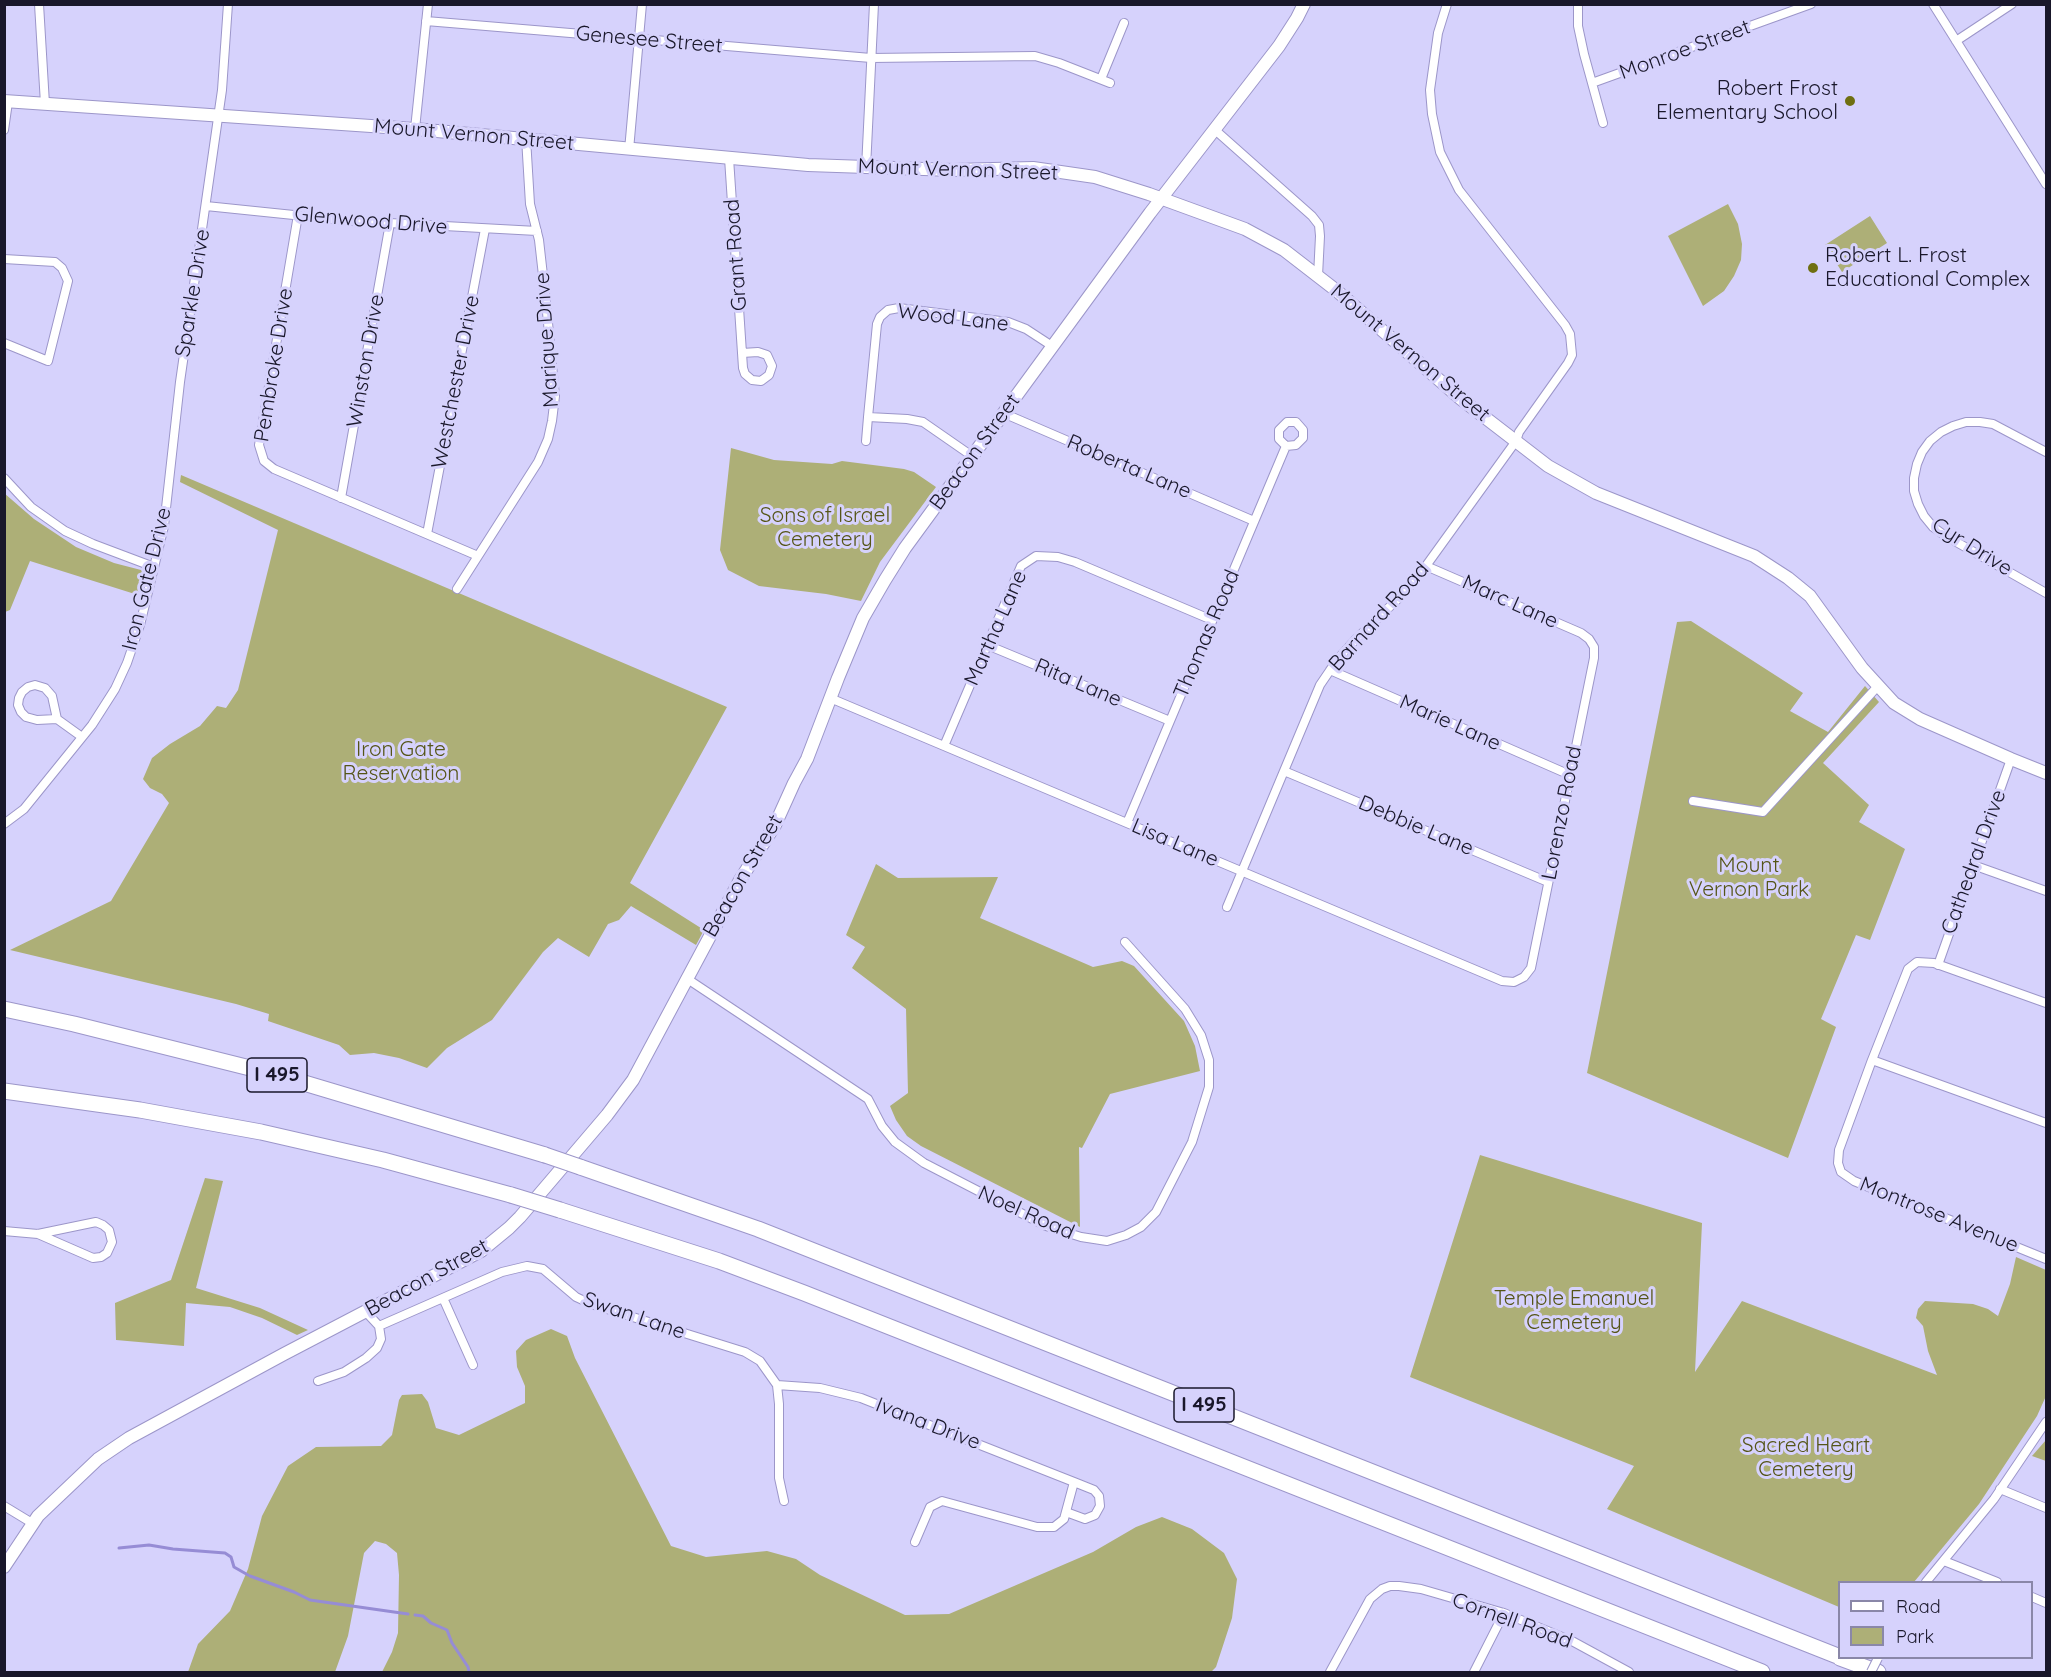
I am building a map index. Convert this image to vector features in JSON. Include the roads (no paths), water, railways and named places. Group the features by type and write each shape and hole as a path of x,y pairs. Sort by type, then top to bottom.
{"highway":[{"name":"I 495","path":"4,1009 74,1024 274,1074 545,1155 768,1233 1838,1656"},
{"name":"I 495","path":"4,1091 140,1110 261,1132 383,1160 511,1195 719,1261 1762,1672"},
{"name":"I 495","path":"1845,1659 1878,1672"}],"main road":[{"name":"Beacon Street","path":"4,1567 32,1522 99,1459 129,1438 481,1251 509,1228 607,1115 633,1080 740,880 775,825 807,759 862,618 905,548 1160,198 1279,46 1304,4"},
{"name":"Mount Vernon Street","path":"6,101 415,129 808,165 953,170 1033,168 1095,177 1160,198 1224,221 1264,238 1284,250 1318,276 1461,399 1548,466 1596,493 1754,556 1788,578 1810,596 1862,668 1894,702 1920,719 2046,773"}],"street":[{"path":"39,4 45,104"},
{"name":"Sparkle Drive","path":"170,472 180,382 219,115 228,4"},
{"path":"415,129 428,4"},
{"path":"629,150 642,4"},
{"path":"866,168 874,4"},
{"name":"Barnard Road","path":"1227,908 1320,685 1355,640 1403,594 1426,566 1516,441 1519,432 1572,355 1570,334 1565,325 1459,190 1440,152 1432,114 1430,90 1438,33 1447,4"},
{"path":"1578,4 1578,26 1603,123"},
{"name":"Monroe Street","path":"1592,83 1811,4"},
{"path":"1933,4 2046,184"},
{"path":"1956,41 2012,4"},
{"name":"Genesee Street","path":"426,21 871,58 1035,56 1110,83"},
{"path":"1101,80 1124,23"},
{"path":"4,130 6,101"},
{"path":"1215,129 1312,216 1319,225 1318,276"},
{"name":"Marique Drive","path":"457,590 538,462 548,439 552,421 555,396 545,291 537,231 530,204 526,138"},
{"name":"Grant Road","path":"729,158 742,353"},
{"name":"Glenwood Drive","path":"206,206 390,223 537,231"},
{"name":"Pembroke Drive","path":"298,215 260,450 264,461 274,469 478,556"},
{"name":"Winston Drive","path":"341,498 390,223"},
{"name":"Westchester Drive","path":"427,534 485,229"},
{"path":"4,259 55,262 62,268 68,281 48,361 4,343"},
{"name":"Wood Lane","path":"866,441 877,324 882,314 888,310 899,308 1008,322 1026,329 1052,346"},
{"name":"Roberta Lane","path":"1003,413 1254,521"},
{"path":"868,417 913,419 923,422 972,456"},
{"name":"Cyr Drive","path":"2046,452 1993,424 1966,422 1941,432 1930,441 1919,458 1914,478 1918,504 1933,527 2046,593"},
{"name":"Thomas Road","path":"1127,823 1286,446"},
{"name":"Iron Gate Drive","path":"4,824 24,809 82,737 115,688 127,663 140,625 164,526 170,472"},
{"path":"4,478 31,507 59,528 87,542 154,567"},
{"name":"Martha Lane","path":"944,746 1022,566 1036,556 1058,557 1075,562 1212,620"},
{"name":"Marc Lane","path":"1426,566 1581,633 1592,642"},
{"name":"Lorenzo Road","path":"1521,980 1531,968 1594,658 1592,642"},
{"name":"Rita Lane","path":"987,645 1170,721"},
{"name":"Marie Lane","path":"1330,670 1570,775"},
{"path":"57,719 53,700 48,690 35,685 22,692 18,705 23,715 37,720 57,719 82,737"},
{"path":"1693,801 1762,812 1878,686"},
{"name":"Lisa Lane","path":"830,698 1502,981 1510,983 1521,980"},
{"name":"Cathedral Drive","path":"1938,965 2011,759"},
{"name":"Debbie Lane","path":"1284,771 1548,882"},
{"path":"1973,865 2046,891"},
{"name":"Noel Road","path":"686,978 868,1100 882,1126 895,1142 924,1163 1046,1226 1081,1238 1107,1241 1141,1227 1156,1212 1192,1142 1209,1087 1209,1060 1201,1035 1185,1009 1125,942"},
{"path":"2046,1003 1938,965 1917,962 1908,969 1872,1060 2046,1123"},
{"name":"Montrose Avenue","path":"1872,1060 1839,1150 1838,1163 1841,1172 1854,1181 2046,1259"},
{"path":"4,1231 38,1234 96,1222 109,1230 112,1242 107,1253 93,1258 38,1234"},
{"name":"Swan Lane","path":"379,1326 513,1268 527,1266 543,1269 576,1297 591,1304 745,1352 760,1361 777,1385"},
{"path":"443,1298 473,1365"},
{"path":"318,1381 344,1372 377,1348 381,1339 379,1326 366,1312"},
{"path":"777,1385 779,1485 784,1501"},
{"name":"Ivana Drive","path":"777,1385 820,1388 861,1398 1094,1490 1099,1496 1100,1506 1095,1515 1086,1519 1066,1512"},
{"path":"1927,1581 2000,1489 2046,1422"},
{"path":"915,1542 930,1507 942,1501 1043,1528 1060,1524 1066,1512 1074,1482"},
{"path":"2000,1489 2046,1508"},
{"path":"4,1506 32,1522"},
{"path":"1944,1561 1994,1581"},
{"name":"Cornell Road","path":"1330,1672 1370,1599 1378,1591 1390,1586 1421,1589 1504,1613 1572,1641 1627,1672"},
{"path":"1474,1672 1504,1613"}],"waterway":[{"path":"119,1548 149,1545 225,1553 231,1557 234,1567 248,1575"},
{"path":"250,1576 310,1600 408,1614"},
{"path":"415,1615 423,1616 431,1623 447,1630 469,1672"}],"place":[{"name":"Robert Frost Elementary School","path":"1850,101"},
{"name":"Robert L. Frost Educational Complex","path":"1813,268"}],"park label":[{"name":"Sons of Israel Cemetery","path":"825,528"},
{"name":"Iron Gate Reservation","path":"401,762"},
{"name":"Mount Vernon Park","path":"1749,878"},
{"name":"Temple Emanuel Cemetery","path":"1574,1311"},
{"name":"Sacred Heart Cemetery","path":"1806,1458"}]}
